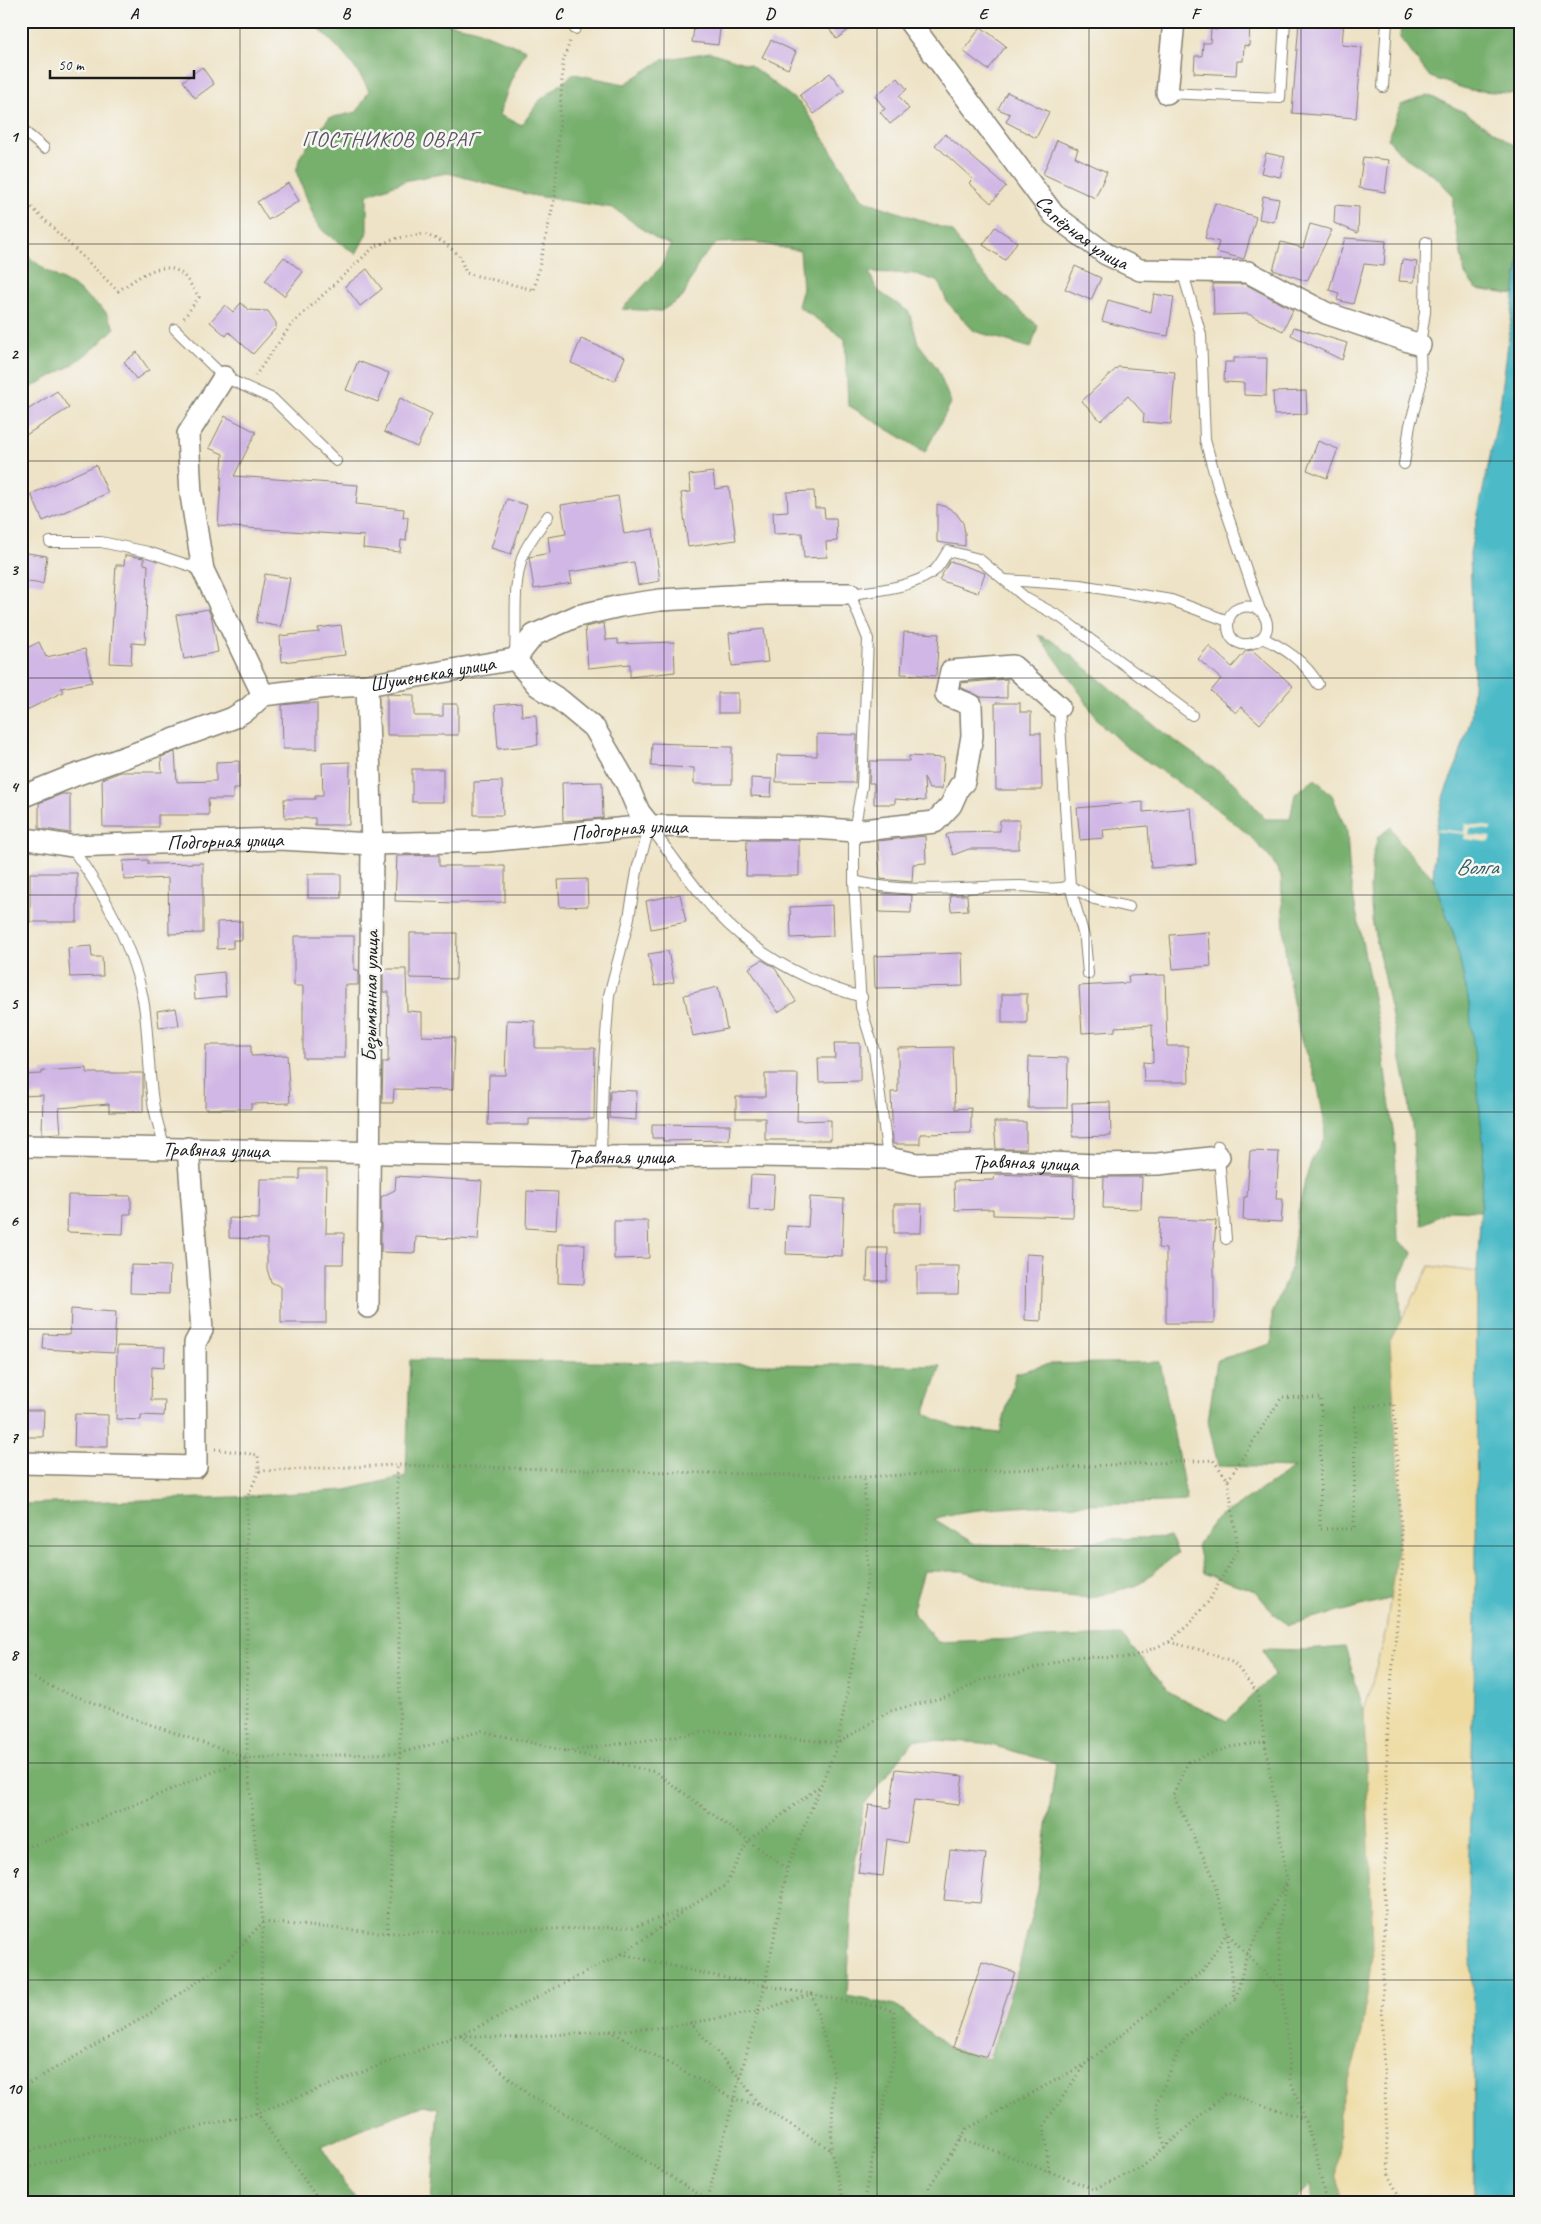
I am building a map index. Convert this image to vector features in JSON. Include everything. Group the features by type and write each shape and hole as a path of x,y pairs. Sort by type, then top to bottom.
{"street":[{"name":"Сапёрная улица","path":"909,21 1054,215 1106,254 1140,270 1248,272 1326,313 1420,345"},
{"path":"1167,93 1174,21"},
{"path":"21,797 73,776 233,718 249,708 263,695 203,570 191,494 188,434 224,377"},
{"name":"Шушенская улица","path":"263,695 329,687 367,686 515,658 534,636 577,616 620,606 660,600 738,596 850,594"},
{"path":"515,658 538,686 560,700 595,729 627,784 639,812 650,826"},
{"name":"Подгорная улица","path":"21,838 71,846 279,839 372,844 486,841 650,826 815,828 854,831 935,822 951,805 959,787 964,782 972,736 971,705 946,694 951,671 1013,666 1059,707"},
{"name":"Безымянная улица","path":"367,686 372,844 368,1307"},
{"name":"Травяная улица","path":"21,1146 188,1148 368,1154 888,1158 917,1164 1005,1161 1096,1165 1158,1164 1219,1151"},
{"path":"21,1463 196,1467 195,1343 202,1330 188,1148"}],"lane":[{"path":"1167,93 1280,98 1285,21"},
{"path":"1383,87 1387,21"},
{"path":"21,129 44,148"},
{"path":"1404,464 1410,425 1421,384 1420,345 1425,312 1426,242"},
{"path":"1182,270 1201,335 1205,440 1219,490 1260,610 1267,621 1266,633 1262,638 1252,644 1239,643 1230,635 1228,622 1235,610 1247,606 1260,610"},
{"path":"176,329 224,377 248,386 273,399 336,461"},
{"path":"515,658 517,623 514,604 516,583 523,554 548,516"},
{"path":"50,542 100,542 148,552 203,570"},
{"path":"888,1158 874,1050 861,1007 862,997 854,881 854,831 862,786 868,639 850,594 877,591 918,580 936,570 948,550 979,559 1026,598 1060,617 1192,715"},
{"path":"1005,580 1080,585 1171,600 1228,622"},
{"path":"1262,638 1276,644 1310,671 1318,684"},
{"path":"1059,707 1070,886 1085,940 1088,974"},
{"path":"650,826 711,906 740,934 773,960 792,971 830,988 862,997"},
{"path":"601,1157 603,1076 609,995 628,923 638,866 650,826"},
{"path":"71,846 100,893 130,954 144,1005 154,1108 165,1148"},
{"path":"854,881 889,889 1023,886 1057,890 1070,886 1094,899 1129,906"},
{"path":"1219,1151 1226,1238"}],"path":[{"path":"248,386 292,325 375,246 398,238 424,234 443,242 459,255 466,273 534,290 555,196 563,62 576,25"},
{"path":"21,197 118,291 145,274 162,267 181,273 199,298 176,329"},
{"path":"1228,1480 1282,1397 1321,1398 1320,1529 1354,1529 1355,1407 1394,1404 1403,1562 1388,1715 1382,2028 1389,2177 1403,2203"},
{"path":"213,1448 258,1455 259,1471 247,1498 247,1758 263,1922 257,2113 318,2199 324,2203"},
{"path":"259,1471 397,1465 864,1477 1213,1460 1228,1480 1238,1549 1208,1601 1188,1625 1169,1642 1129,1658 1072,1657 1015,1674 980,1680 953,1694 890,1711 838,1743 713,1732 567,1751"},
{"path":"386,1934 400,1753 397,1465"},
{"path":"706,2202 759,2011 787,1869 838,1743 868,1576 864,1477"},
{"path":"1169,1642 1201,1650 1234,1663 1257,1692 1287,1880 1278,1935 1291,2082 1316,2153 1326,2203"},
{"path":"21,1671 52,1687 247,1758"},
{"path":"21,1849 52,1839 247,1758 400,1753 482,1731 655,1772 787,1869"},
{"path":"1235,2000 1227,1934 1213,1876 1173,1795 1188,1762 1230,1747 1265,1742"},
{"path":"21,2169 257,2113 476,2028 622,1954 686,1909 725,1886 748,1841 822,1784"},
{"path":"1164,2148 1156,2104 1185,2036 1235,2000 1247,1954 1287,1880"},
{"path":"263,1922 386,1934 633,1927 686,1909"},
{"path":"21,2088 146,2016 224,1964 263,1922"},
{"path":"1227,1934 1283,1992"},
{"path":"929,2203 929,2187 967,2129 1084,2064 1203,1970 1227,1934"},
{"path":"622,1954 706,1974 894,2010 895,2052 862,2203"},
{"path":"460,2035 508,2038 669,2027 759,2011 812,1994"},
{"path":"812,1994 834,2074 831,2151 844,2203"},
{"path":"690,2022 740,2078 759,2105"},
{"path":"610,2031 734,2099 759,2105 831,2151"},
{"path":"460,2035 529,2095 595,2129 706,2202 712,2203"},
{"path":"1048,2171 1044,2126 1084,2064"},
{"path":"960,2140 978,2144 1094,2189 1141,2168 1226,2093 1304,2118"},
{"path":"21,2153 96,2134 144,2140"}],"green space":[{"path":"311,21 445,21 449,24 474,29 526,50 511,80 499,115 522,125 540,100 574,74 625,84 662,60 710,52 750,65 802,105 863,200 952,231 971,261 1000,292 1038,326 1031,348 974,331 947,302 939,282 916,274 869,272 877,290 909,312 918,343 937,368 951,403 925,452 848,405 845,339 798,306 803,288 800,251 753,242 717,243 699,262 683,297 661,311 622,309 661,267 671,245 657,239 613,208 530,195 448,173 408,180 367,195 367,233 356,254 324,232 316,222 296,171 302,153 329,118 357,112 369,91 351,63 336,45"},
{"path":"1401,21 1520,21 1520,94 1469,90 1430,77 1400,38"},
{"path":"1428,95 1464,112 1520,149 1520,252 1515,295 1476,289 1465,274 1453,214 1453,195 1436,177 1403,156 1388,139 1401,105"},
{"path":"21,251 47,271 75,287 105,311 115,328 98,345 72,365 21,393"},
{"path":"1038,635 1055,642 1161,731 1236,784 1265,819 1290,819 1295,794 1315,779 1332,795 1347,832 1350,880 1380,1033 1395,1144 1398,1240 1413,1252 1399,1281 1401,1316 1408,1345 1409,1468 1392,1598 1289,1625 1276,1616 1255,1591 1203,1573 1197,1545 1214,1521 1294,1468 1218,1466 1208,1421 1217,1360 1272,1344 1272,1314 1291,1268 1297,1218 1305,1180 1313,1157 1325,1137 1318,1087 1301,1040 1291,992 1285,949 1281,875 1270,858 1250,836 1221,812 1125,746 1099,722 1075,685"},
{"path":"1391,827 1400,843 1433,878 1455,938 1469,1003 1484,1152 1481,1211 1450,1210 1422,1225 1415,1188 1413,1133 1408,1094 1372,920 1370,888 1373,855 1378,837"},
{"path":"410,1360 941,1366 924,1414 958,1428 1000,1433 1016,1373 1049,1364 1160,1362 1187,1501 997,1508 965,1512 934,1519 975,1544 1055,1546 1109,1539 1170,1537 1178,1553 1138,1585 1089,1598 1026,1593 963,1571 924,1571 912,1612 937,1642 1121,1635 1171,1693 1227,1721 1274,1675 1263,1649 1307,1650 1345,1647 1364,1712 1373,1948 1362,2034 1339,2114 1336,2177 1344,2203 1313,2203 1311,2184 1293,2203 431,2203 438,2108 425,2105 363,2128 322,2146 344,2184 360,2203 21,2203 21,1504 233,1497 346,1490 406,1476","holes":["915,1739 984,1743 1056,1763 1038,1889 1019,1967 989,2059 949,2048 895,2005 847,1996 853,1878 863,1806"]}],"sand":[{"path":"1430,1266 1477,1272 1476,1624 1473,1746 1474,2203 1344,2203 1336,2177 1339,2114 1362,2034 1373,1948 1364,1712 1386,1630 1401,1519 1390,1341"}],"water":[{"name":"Волга","path":"1520,252 1520,2203 1474,2203 1474,2030 1468,1883 1476,1624 1477,1272 1484,1152 1469,1003 1455,938 1433,878 1436,829 1444,794 1458,761 1471,718 1474,669 1470,553 1499,413"}],"pier":[{"path":"1465,824 1491,827 1491,830 1470,828 1469,835 1491,837 1490,842 1464,839 1465,834 1436,831 1436,829 1464,832"}],"building":[{"path":"695,21 721,21 718,45 692,42"},
{"path":"823,21 860,21 837,39"},
{"path":"1218,21 1250,21 1249,46 1244,45 1243,61 1237,61 1236,75 1194,73 1195,56 1202,56 1203,43 1210,43 1211,29 1217,30"},
{"path":"1299,21 1344,21 1342,45 1362,47 1356,118 1292,113"},
{"path":"981,27 1006,46 988,70 963,51"},
{"path":"771,40 796,52 788,69 762,57"},
{"path":"202,67 214,84 195,98 183,81"},
{"path":"830,73 844,91 814,114 800,95"},
{"path":"898,78 907,89 899,96 909,109 890,124 880,112 885,109 875,96"},
{"path":"1007,92 1049,112 1036,138 1006,122 1010,114 998,109"},
{"path":"945,134 1006,186 991,203 969,183 973,179 935,145"},
{"path":"1057,140 1078,149 1075,157 1107,172 1095,198 1043,174"},
{"path":"1266,153 1285,157 1280,177 1261,173"},
{"path":"1363,157 1389,160 1385,192 1359,188"},
{"path":"288,183 299,201 268,220 257,202"},
{"path":"1263,196 1279,199 1274,222 1259,219"},
{"path":"1215,203 1256,217 1244,259 1216,252 1219,242 1205,238"},
{"path":"1335,205 1359,207 1358,233 1334,223"},
{"path":"1310,224 1332,230 1307,281 1273,270 1281,242 1303,248"},
{"path":"995,227 1017,242 1005,260 983,245"},
{"path":"1345,238 1386,241 1384,266 1364,264 1353,304 1337,300 1339,293 1329,290"},
{"path":"284,257 303,272 284,296 265,281"},
{"path":"1402,260 1417,262 1414,282 1399,281"},
{"path":"1075,266 1101,278 1091,300 1065,289"},
{"path":"367,269 382,289 360,306 345,286"},
{"path":"1213,284 1245,284 1293,310 1283,331 1248,314 1214,315"},
{"path":"1154,294 1174,297 1168,336 1148,333 1102,321 1108,300 1151,312"},
{"path":"241,303 249,310 268,311 276,323 276,328 253,354 229,332 226,336 210,322 225,305 233,312"},
{"path":"1294,327 1347,343 1342,360 1291,335"},
{"path":"581,339 625,357 615,381 571,363"},
{"path":"137,352 149,370 136,379 124,362"},
{"path":"1234,358 1267,358 1266,396 1244,395 1244,383 1224,382 1225,362 1234,362"},
{"path":"358,361 389,373 378,402 346,390"},
{"path":"1118,367 1175,372 1171,424 1143,422 1144,414 1128,396 1101,421 1082,401"},
{"path":"57,391 69,408 21,438 21,414"},
{"path":"1306,391 1307,414 1274,415 1273,392"},
{"path":"400,398 432,414 417,447 384,432"},
{"path":"225,416 256,432 234,476 358,485 356,504 404,509 403,517 408,517 406,541 401,540 400,552 363,548 364,536 218,526 223,454 209,448"},
{"path":"1318,441 1338,449 1327,478 1307,470"},
{"path":"96,465 108,493 43,521 31,494"},
{"path":"713,472 715,489 729,487 736,540 688,547 681,493 691,492 689,475"},
{"path":"814,491 815,508 824,508 825,518 836,518 837,541 826,542 827,557 804,558 802,533 774,534 773,512 788,511 787,492"},
{"path":"618,496 624,534 653,529 660,581 638,585 634,562 570,572 572,583 534,589 529,557 550,553 548,537 566,534 561,505"},
{"path":"507,499 527,505 511,554 491,548"},
{"path":"937,504 947,507 956,513 963,523 965,546 937,542"},
{"path":"21,552 47,556 43,584 21,581"},
{"path":"125,555 144,558 144,564 148,565 145,644 132,643 131,664 110,663 116,565 124,565"},
{"path":"950,561 985,573 978,593 939,580"},
{"path":"265,574 290,578 281,627 256,622"},
{"path":"208,609 212,619 218,652 184,659 176,615"},
{"path":"604,623 606,640 618,639 618,644 674,642 675,672 630,677 630,664 588,668 585,627"},
{"path":"341,625 345,655 282,662 280,636 319,632 318,628"},
{"path":"764,629 768,662 732,666 729,633"},
{"path":"904,632 939,634 936,676 901,674"},
{"path":"39,642 46,657 85,649 92,682 61,688 63,692 21,713 21,651"},
{"path":"1209,646 1232,667 1246,651 1252,650 1293,686 1260,724 1241,707 1236,713 1211,691 1221,679 1198,659"},
{"path":"1007,679 1007,698 981,697 960,687 961,683"},
{"path":"718,693 738,693 738,713 718,713"},
{"path":"387,694 414,695 414,716 443,716 443,704 458,704 458,735 387,735"},
{"path":"317,703 317,749 283,749 282,705"},
{"path":"521,703 522,716 536,715 538,745 498,749 495,705"},
{"path":"995,703 1020,703 1020,712 1031,712 1031,733 1041,733 1042,790 996,790"},
{"path":"817,734 857,735 855,783 776,782 777,755 817,756"},
{"path":"652,743 732,747 732,784 694,784 694,768 651,766"},
{"path":"175,752 177,782 216,781 216,762 239,761 239,789 233,789 233,799 208,799 209,815 158,815 158,827 103,827 102,779 121,772 162,772 161,757"},
{"path":"909,756 944,758 942,789 929,789 924,777 925,801 895,799 895,804 874,804 874,783 869,783 870,761 909,761"},
{"path":"350,762 349,825 315,825 315,818 285,818 284,799 315,799 315,796 323,796 322,763"},
{"path":"412,769 443,769 443,802 412,802"},
{"path":"751,778 772,779 771,797 751,796"},
{"path":"502,781 503,815 474,815 474,782"},
{"path":"602,782 603,818 563,821 562,783"},
{"path":"62,794 70,794 70,833 39,828 39,803"},
{"path":"1143,802 1143,812 1191,808 1196,864 1151,868 1148,826 1103,830 1104,838 1080,840 1077,808"},
{"path":"1000,820 1019,820 1019,849 969,849 953,855 946,835 953,832 1000,831"},
{"path":"925,836 926,863 913,864 912,882 880,879 878,841"},
{"path":"747,840 799,840 799,876 746,876"},
{"path":"439,855 439,866 505,866 505,902 395,901 397,856"},
{"path":"148,860 148,864 203,863 203,933 169,934 168,878 124,880 123,861"},
{"path":"30,873 77,873 77,922 30,922"},
{"path":"308,874 341,874 341,898 308,898"},
{"path":"587,879 588,906 560,907 558,880"},
{"path":"879,893 912,895 911,913 879,912"},
{"path":"680,894 686,922 651,929 646,901"},
{"path":"950,895 967,895 968,910 951,911"},
{"path":"832,905 833,936 791,938 790,907"},
{"path":"242,921 242,940 233,940 233,948 217,949 217,922"},
{"path":"1209,932 1211,966 1173,969 1170,935"},
{"path":"410,933 457,933 456,979 410,978"},
{"path":"294,936 354,936 354,970 358,970 358,985 345,985 345,1058 303,1058 303,986 294,986"},
{"path":"91,946 92,957 102,957 103,976 70,977 68,948"},
{"path":"668,951 674,982 655,986 648,954"},
{"path":"962,953 963,986 875,988 874,956"},
{"path":"762,960 774,967 796,1001 778,1012 749,968"},
{"path":"383,969 406,969 407,1011 422,1012 422,1036 455,1037 453,1090 394,1089 393,1103 382,1103 383,1062 388,1062 389,992 383,992"},
{"path":"224,972 226,996 195,999 193,975"},
{"path":"1165,975 1167,1046 1188,1046 1189,1082 1144,1082 1143,1062 1153,1063 1152,1025 1115,1027 1115,1031 1082,1033 1079,986 1129,983 1128,976"},
{"path":"718,987 727,1029 693,1036 684,995"},
{"path":"1002,994 1027,994 1027,1023 1002,1023"},
{"path":"176,1008 179,1025 159,1028 157,1011"},
{"path":"507,1020 535,1021 535,1048 595,1048 594,1119 529,1119 529,1125 488,1125 489,1075 505,1075"},
{"path":"834,1043 860,1043 860,1081 819,1082 818,1058 835,1058"},
{"path":"206,1045 251,1045 251,1056 287,1055 290,1103 251,1104 251,1109 205,1109"},
{"path":"953,1047 955,1109 971,1108 971,1133 920,1134 920,1144 893,1144 891,1092 898,1092 898,1048"},
{"path":"1029,1057 1068,1058 1067,1108 1028,1108"},
{"path":"87,1068 87,1073 143,1073 143,1112 109,1112 109,1104 59,1108 61,1133 42,1134 43,1095 21,1096 21,1075 42,1074 42,1071"},
{"path":"765,1074 798,1074 797,1121 831,1120 831,1140 765,1140 765,1118 736,1118 736,1097 765,1097"},
{"path":"610,1090 637,1091 636,1120 609,1118"},
{"path":"1110,1102 1111,1136 1073,1137 1072,1103"},
{"path":"994,1122 1026,1122 1026,1149 996,1149"},
{"path":"652,1124 730,1125 729,1140 663,1141 663,1138 652,1138"},
{"path":"1250,1151 1279,1152 1276,1199 1283,1199 1281,1222 1243,1220 1244,1197 1247,1197"},
{"path":"300,1169 327,1169 326,1233 344,1233 343,1264 326,1264 326,1323 281,1323 281,1287 271,1282 267,1269 267,1239 229,1238 229,1218 259,1219 260,1179 300,1179"},
{"path":"995,1174 1074,1177 1073,1217 993,1215 993,1209 955,1210 954,1181 994,1180"},
{"path":"751,1175 775,1176 773,1211 749,1210"},
{"path":"396,1176 482,1181 478,1240 416,1237 415,1253 381,1252 381,1197 395,1190"},
{"path":"1104,1177 1142,1177 1141,1209 1103,1208"},
{"path":"527,1191 558,1192 556,1230 526,1228"},
{"path":"68,1195 131,1196 131,1214 124,1214 123,1234 67,1232"},
{"path":"810,1197 844,1199 842,1256 786,1254 787,1226 808,1227"},
{"path":"894,1204 922,1204 921,1233 894,1233"},
{"path":"1160,1218 1216,1221 1214,1323 1166,1323 1166,1249 1158,1248"},
{"path":"614,1221 648,1221 649,1258 614,1259"},
{"path":"559,1244 585,1244 584,1284 558,1283"},
{"path":"868,1248 888,1248 887,1281 867,1281"},
{"path":"1026,1254 1043,1255 1041,1321 1025,1320"},
{"path":"131,1265 170,1266 169,1294 130,1293"},
{"path":"917,1266 959,1266 958,1294 917,1294"},
{"path":"71,1309 116,1312 114,1353 43,1349 44,1334 70,1335"},
{"path":"117,1346 165,1347 164,1368 152,1367 151,1400 165,1400 164,1416 141,1415 141,1420 116,1419"},
{"path":"21,1410 44,1410 43,1437 21,1437"},
{"path":"75,1414 108,1415 108,1447 74,1447"},
{"path":"896,1769 963,1776 959,1805 914,1800 907,1843 887,1839 883,1876 858,1873 869,1805 890,1808"},
{"path":"950,1850 986,1854 980,1903 944,1900"},
{"path":"982,1962 1015,1972 987,2057 953,2047"}],"district":[{"name":"ПОСТНИКОВ ОВРАГ","path":"390,138"}]}
